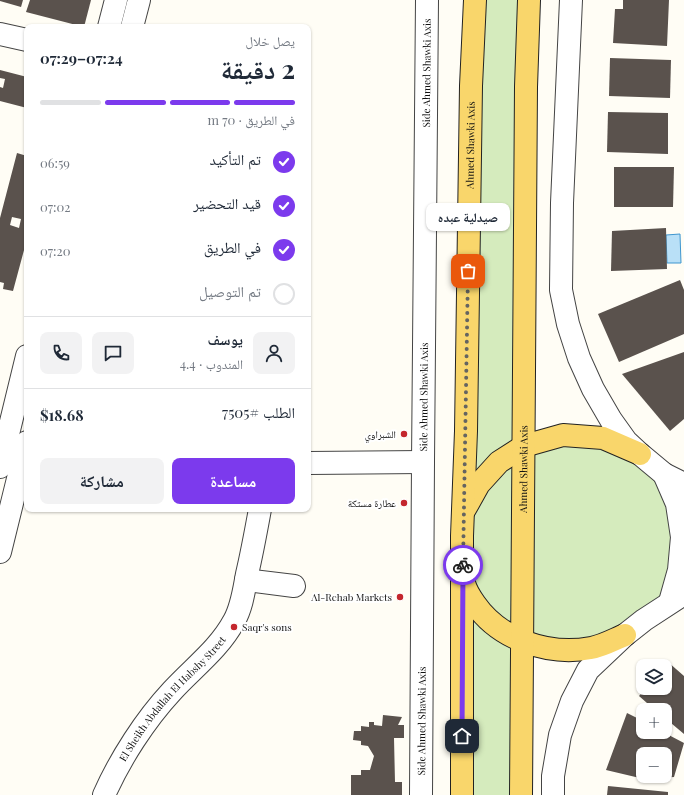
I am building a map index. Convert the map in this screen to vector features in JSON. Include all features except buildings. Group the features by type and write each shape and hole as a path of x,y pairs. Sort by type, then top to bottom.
{"main road":[{"name":"Ahmed Shawki Axis","path":"462,795 462,536 466,431 471,93 475,0"},
{"name":"Ahmed Shawki Axis","path":"521,795 526,87 529,0"},
{"path":"462,536 464,510 478,484 499,462 524,446 563,435 603,438 633,448"},
{"path":"463,574 466,591 481,612 500,629 522,641 556,650 592,648 619,641"}],"street":[{"path":"110,24 116,0"},
{"path":"133,24 139,0"},
{"path":"570,0 562,204 561,290 568,324 579,358 594,390 611,420 633,448 664,474 684,484"},
{"name":"Side Ahmed Shawki Axis","path":"421,795 425,4"},
{"path":"0,34 24,39"},
{"path":"0,467 24,368"},
{"path":"0,552 24,454"},
{"path":"311,463 422,462"},
{"path":"553,795 553,776 560,735 572,701 588,670 644,620 677,598 682,537 677,504 664,474"},
{"name":"El Sheikh Abdallah El Habshy Street","path":"104,795 110,781 138,734 171,692 210,654 224,638 235,620 242,601 259,512"},
{"path":"246,580 294,586"}],"green space":[{"path":"475,0 529,0 524,446 603,438 664,474 684,594 592,648 522,641 521,795 462,795"}],"water":[{"path":"680,234 681,263 667,263 666,235"}],"way so far":[{"path":"463,565 462,536 466,431 468,271"}],"place":[{"name":"صيدلية عبده","path":"468,271"},
{"name":"الشبراوي","path":"404,434"},
{"name":"عطارة مستكة","path":"404,503"},
{"name":"Al-Rehab Markets","path":"400,597"},
{"name":"Saqr's sons","path":"234,627"}],"route":[{"path":"462,736 463,565"}]}
